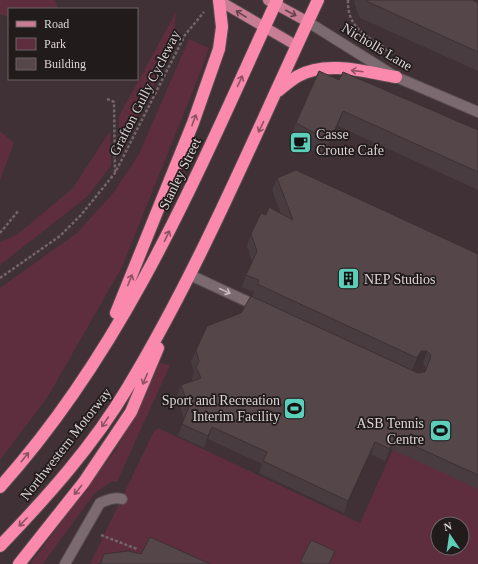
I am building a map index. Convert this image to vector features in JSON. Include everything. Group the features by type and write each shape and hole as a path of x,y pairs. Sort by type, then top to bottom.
{"highway":[{"path":"99,355 194,123 219,49 222,27 218,0"},
{"path":"19,564 84,482 131,412 181,291 277,91 318,0"},
{"name":"Stanley Street","path":"99,355 159,252 264,28 273,1"},
{"path":"277,91 298,76 322,69 341,69 396,77"},
{"name":"Northwestern Motorway","path":"0,546 67,472 99,430 128,388 181,291"},
{"name":"Northwestern Motorway","path":"0,487 65,409 99,355"}],"main road":[{"path":"218,0 297,46"},
{"path":"273,1 308,22"}],"street":[{"name":"Nicholls Lane","path":"308,22 396,77 478,112"},
{"path":"190,275 266,310"},
{"path":"65,564 100,503 107,500 122,499"}],"path":[{"path":"348,0 348,11 357,30 385,48"},
{"name":"Grafton Gully Cycleway","path":"0,278 60,236 81,215 115,173 185,35 203,14"},
{"path":"107,99 114,102 115,173"},
{"path":"0,233 19,210"},
{"path":"101,535 137,549"}],"green space":[{"path":"0,0 55,0 58,8 8,8 8,17 0,14"},
{"path":"176,12 174,41 129,136 118,152 119,116"},
{"path":"189,39 209,48 122,267 47,398 0,460 0,288 77,233 113,193 139,154"},
{"path":"0,131 14,143 0,180"},
{"path":"110,131 111,166 87,197 0,265 0,242 18,234 73,188"},
{"name":"ASB Tennis Centre","path":"478,303 478,564 90,564 153,433 158,428 360,523 421,387"},
{"path":"160,363 170,365 117,482 112,481 94,494 43,564 30,564 117,448"}],"building":[{"path":"472,0 478,3 478,52 366,1"},
{"path":"319,71 339,80 343,72 478,130 478,172 343,111 330,141 296,123"},
{"path":"296,170 478,254 478,475 395,437 390,449 375,442 348,501 263,461 267,452 212,427 208,436 182,424 189,407 181,385 201,378 196,367 199,361 196,350 207,326 241,313 251,296 418,373 425,372 431,355 427,351 421,351 417,358 257,284 259,280 246,275 257,251 251,234 261,213 266,215 269,207 293,220 277,178"},
{"path":"150,537 210,564 98,564 101,563 104,554 128,551 141,554"},
{"path":"311,540 335,551 329,564 304,564 300,562"}],"place":[{"name":"Casse Croute Cafe","path":"301,142"},
{"name":"NEP Studios","path":"349,279"},
{"name":"Sport and Recreation Interim Facility","path":"295,408"},
{"name":"ASB Tennis Centre","path":"440,431"}]}
